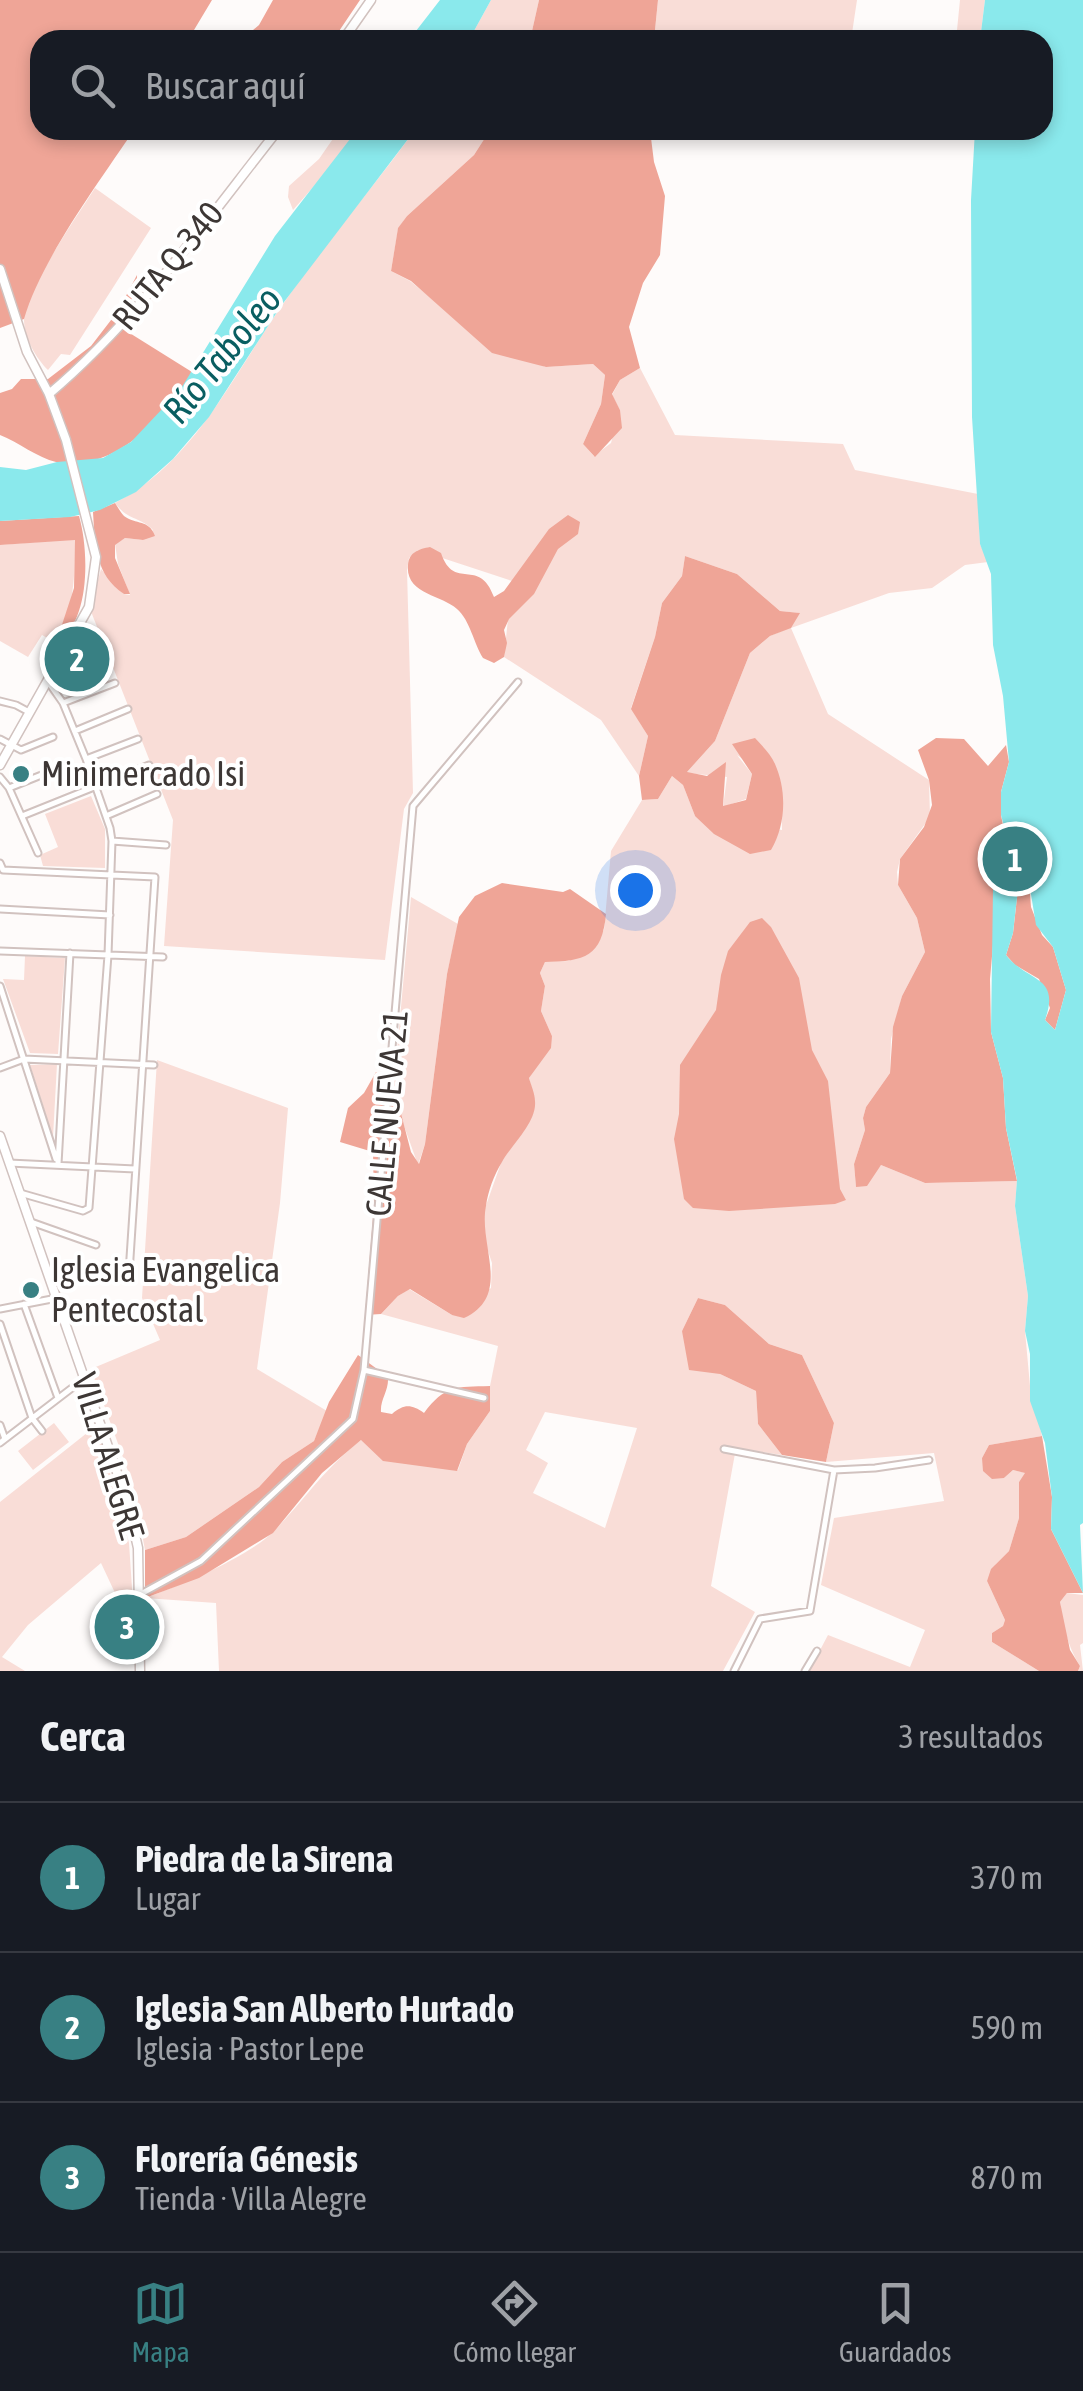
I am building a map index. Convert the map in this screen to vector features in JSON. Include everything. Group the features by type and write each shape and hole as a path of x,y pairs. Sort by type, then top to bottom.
{"street":[{"path":"350,30 371,0"},
{"name":"RUTA Q-340","path":"49,394 105,342 140,302 270,140"},
{"path":"0,269 27,352 49,394 66,440 96,557 89,607 0,765"},
{"name":"CALLE NUEVA 21","path":"139,1595 201,1561 353,1419 364,1370 413,806 518,682"},
{"path":"19,1193 86,1210 90,1205 108,955 112,841 86,759 63,704 49,683"},
{"path":"63,704 114,683"},
{"path":"0,701 31,713"},
{"path":"75,732 128,710"},
{"path":"0,739 22,750 53,737"},
{"path":"86,759 138,739"},
{"path":"10,788 64,766"},
{"path":"22,816 149,766"},
{"path":"0,777 10,788 38,853"},
{"path":"106,816 158,794"},
{"path":"112,841 166,845"},
{"path":"0,863 2,870 155,877 129,1273"},
{"path":"0,909 110,914"},
{"path":"0,951 163,957"},
{"path":"58,1164 70,953"},
{"path":"0,986 58,1164"},
{"path":"0,1068 24,1059 154,1065"},
{"name":"VILLA ALEGRE","path":"0,1136 128,1504 138,1548 140,1671"},
{"path":"10,1163 135,1169"},
{"path":"31,1222 96,1245"},
{"path":"0,1309 58,1298"},
{"path":"24,1304 58,1398"},
{"path":"0,1324 32,1418 42,1430"},
{"path":"364,1370 484,1398"},
{"path":"2,1441 86,1377"},
{"path":"0,1425 2,1441"},
{"path":"724,1448 834,1470 929,1460"},
{"path":"734,1671 760,1619 810,1612 834,1470"},
{"path":"805,1671 818,1651"}],"shaded area":[{"path":"0,0 212,0 194,30 30,30 30,140 127,140 57,247 24,319 0,328"},
{"path":"273,0 360,0 340,30 253,30"},
{"path":"491,0 539,0 532,30 474,30"},
{"path":"539,0 658,0 655,30 532,30"},
{"path":"658,0 857,0 852,30 655,30"},
{"path":"960,0 985,0 981,30 957,30"},
{"path":"332,140 350,140 293,210 289,186 319,159"},
{"path":"407,140 484,140 474,155 407,216 398,229 391,271 410,281 457,319 545,367 593,364 605,375 601,404 583,444 594,456 611,443 620,410 612,395 620,380 640,368 675,435 843,444 855,470 978,494 980,544 988,562 965,565 932,588 889,593 791,628 828,714 929,780 930,817 900,859 897,872 898,885 917,918 925,952 902,996 891,1039 890,1073 866,1107 865,1130 854,1164 856,1187 881,1165 925,1183 1017,1181 1015,1206 1028,1296 1025,1331 1030,1386 1042,1436 989,1445 982,1458 1004,1478 1013,1470 1026,1473 1019,1482 1019,1518 1009,1551 987,1581 1005,1620 992,1633 992,1642 1039,1671 809,1671 828,1635 910,1667 925,1630 821,1585 834,1518 944,1501 934,1453 826,1462 834,1423 802,1355 769,1344 725,1305 698,1298 682,1331 720,1374 756,1391 758,1424 782,1455 736,1448 711,1586 755,1612 723,1671 219,1671 216,1603 145,1598 214,1569 263,1540 361,1440 419,1464 458,1470 467,1444 490,1411 490,1386 498,1346 381,1314 409,1289 452,1315 491,1288 492,1263 484,1239 484,1211 501,1163 533,1114 535,1102 529,1078 552,1036 541,1011 545,986 540,973 545,962 569,961 604,930 611,851 642,800 658,799 672,776 683,785 695,816 782,830 781,787 737,755 752,774 746,799 723,807 727,777 686,773 715,741 750,653 770,636 791,627 799,613 780,611 737,574 685,556 682,576 662,603 631,708 648,736 639,776 601,720 504,657 512,581 418,550 409,558 407,570 413,793 404,809 385,960 164,946 173,820 90,609 101,569 124,594 130,595 115,544 125,538 143,540 153,530 115,503 143,486 189,441 297,284","holes":["545,1412 637,1428 605,1528 533,1493 548,1463 526,1450"]},
{"path":"484,140 651,140 665,196 660,255 643,283 629,327 640,368 620,380 612,394 620,410 622,428 595,457 583,444 601,404 605,375 593,364 546,367 492,353 411,281 391,271 398,228 474,155"},
{"path":"95,188 151,228 70,355 61,354 48,370 26,335 26,308 53,254"},
{"path":"137,275 137,288 120,322 128,332 192,372 169,406 118,450 77,463 49,460 0,435 0,393 12,389 21,379 48,379 91,346 118,311"},
{"path":"115,503 124,516 146,525 155,536 143,540 125,538 115,545 115,558 130,594 124,594 107,578 96,547 93,512"},
{"path":"568,515 580,522 578,534 558,549 534,594 509,619 504,630 504,657 494,663 483,658 457,609 418,588 409,575 412,554 430,547 441,553 453,571 481,578 494,597 504,591 549,529"},
{"path":"79,516 85,547 81,603 76,620 56,643 74,588 75,540 0,545 0,521"},
{"path":"75,539 72,593 62,631 56,643 42,635 28,657 0,641 0,545"},
{"path":"685,556 737,574 780,611 800,613 791,628 770,636 750,653 715,741 687,772 707,776 726,762 723,806 746,800 752,774 732,744 755,738 773,760 782,785 782,819 771,850 750,854 714,834 695,816 683,785 672,776 658,799 642,800 639,776 648,736 631,709 662,603 682,576"},
{"path":"936,738 964,739 988,766 1006,745 1009,762 1001,792 1001,815 1007,846 993,889 991,1032 1003,1078 1006,1128 1017,1181 925,1183 881,1165 867,1186 856,1187 854,1164 865,1130 866,1107 890,1073 893,1027 902,996 925,952 917,918 898,885 900,859 924,827 932,805 929,780 918,750"},
{"path":"91,796 105,829 105,868 43,866 40,855 58,847 45,814"},
{"path":"1024,877 1029,882 1031,907 1042,935 1053,947 1066,990 1055,1030 1045,1020 1050,1008 1039,979 1006,955 1013,933 1019,880"},
{"path":"502,883 563,892 570,889 606,914 604,928 589,954 545,962 540,973 545,986 541,1011 552,1036 551,1048 529,1078 535,1098 532,1117 499,1167 488,1195 487,1296 479,1308 464,1318 452,1315 410,1289 381,1314 365,1315 374,1205 373,1152 340,1142 348,1108 364,1093 376,1072 398,1102 411,1152 419,1164 459,917 475,896"},
{"path":"411,897 458,924 447,974 425,1144 418,1165 393,1095"},
{"path":"762,918 799,978 812,1050 828,1081 840,1189 846,1200 729,1211 693,1208 684,1199 674,1139 680,1065 716,1010 728,951 750,922"},
{"path":"25,956 65,958 58,1054 30,1053 3,979 24,980"},
{"path":"157,1060 288,1108 280,1203 257,1369 327,1411 314,1441 282,1462 259,1487 186,1537 145,1550 133,1485 91,1369 160,1340 142,1298"},
{"path":"57,1064 53,1137 30,1065"},
{"path":"698,1298 725,1305 769,1344 802,1355 834,1423 826,1462 782,1455 758,1424 756,1391 720,1374 689,1370 682,1331"},
{"path":"358,1355 388,1377 381,1412 392,1414 408,1406 424,1413 438,1397 452,1389 490,1386 490,1411 467,1444 457,1471 383,1461 361,1440 322,1473 273,1533 199,1578 145,1598 145,1550 186,1537 259,1487 282,1462 314,1441 329,1402"},
{"path":"54,1423 69,1442 33,1470 18,1451"},
{"path":"97,1425 129,1543 133,1603 123,1610 101,1563 28,1625 2,1657 25,1671 0,1671 0,1502"},
{"path":"1042,1436 1052,1497 1051,1529 1083,1593 1067,1593 1060,1602 1070,1650 1080,1666 1078,1671 1039,1671 992,1642 992,1633 1005,1620 987,1581 991,1569 1009,1551 1019,1518 1019,1482 1025,1473 1013,1470 1004,1478 992,1479 983,1471 982,1458 989,1445"},
{"path":"1067,1593 1083,1595 1083,1671 1078,1671 1080,1666 1064,1627 1060,1602"}],"water":[{"path":"440,0 491,0 474,30 417,30"},
{"path":"985,0 1083,0 1083,1593 1051,1529 1052,1497 1045,1443 1030,1401 1030,1354 1025,1331 1028,1296 1015,1206 1017,1180 1006,1128 1003,1078 991,1032 993,889 1005,856 1007,838 1001,792 1009,762 993,645 991,574 980,544 972,417 974,140 1053,140 1053,30 981,30","holes":["1023,877 1029,882 1036,925 1053,947 1066,990 1055,1030 1045,1020 1049,1005 1045,987 1006,955 1013,933 1019,880"]},
{"name":"Río Taboleo","path":"349,140 407,140 281,306 209,417 173,459 136,492 100,510 70,517 0,521 0,467 26,470 57,462 103,458 131,442 180,390 275,236"}],"place":[{"name":"Iglesia San Alberto Hurtado","path":"77,659"},
{"name":"Minimercado Isi","path":"21,774"},
{"name":"Piedra de la Sirena","path":"1015,859"},
{"name":"Iglesia Evangelica Pentecostal","path":"31,1290"},
{"name":"Florería Génesis","path":"127,1627"}]}
